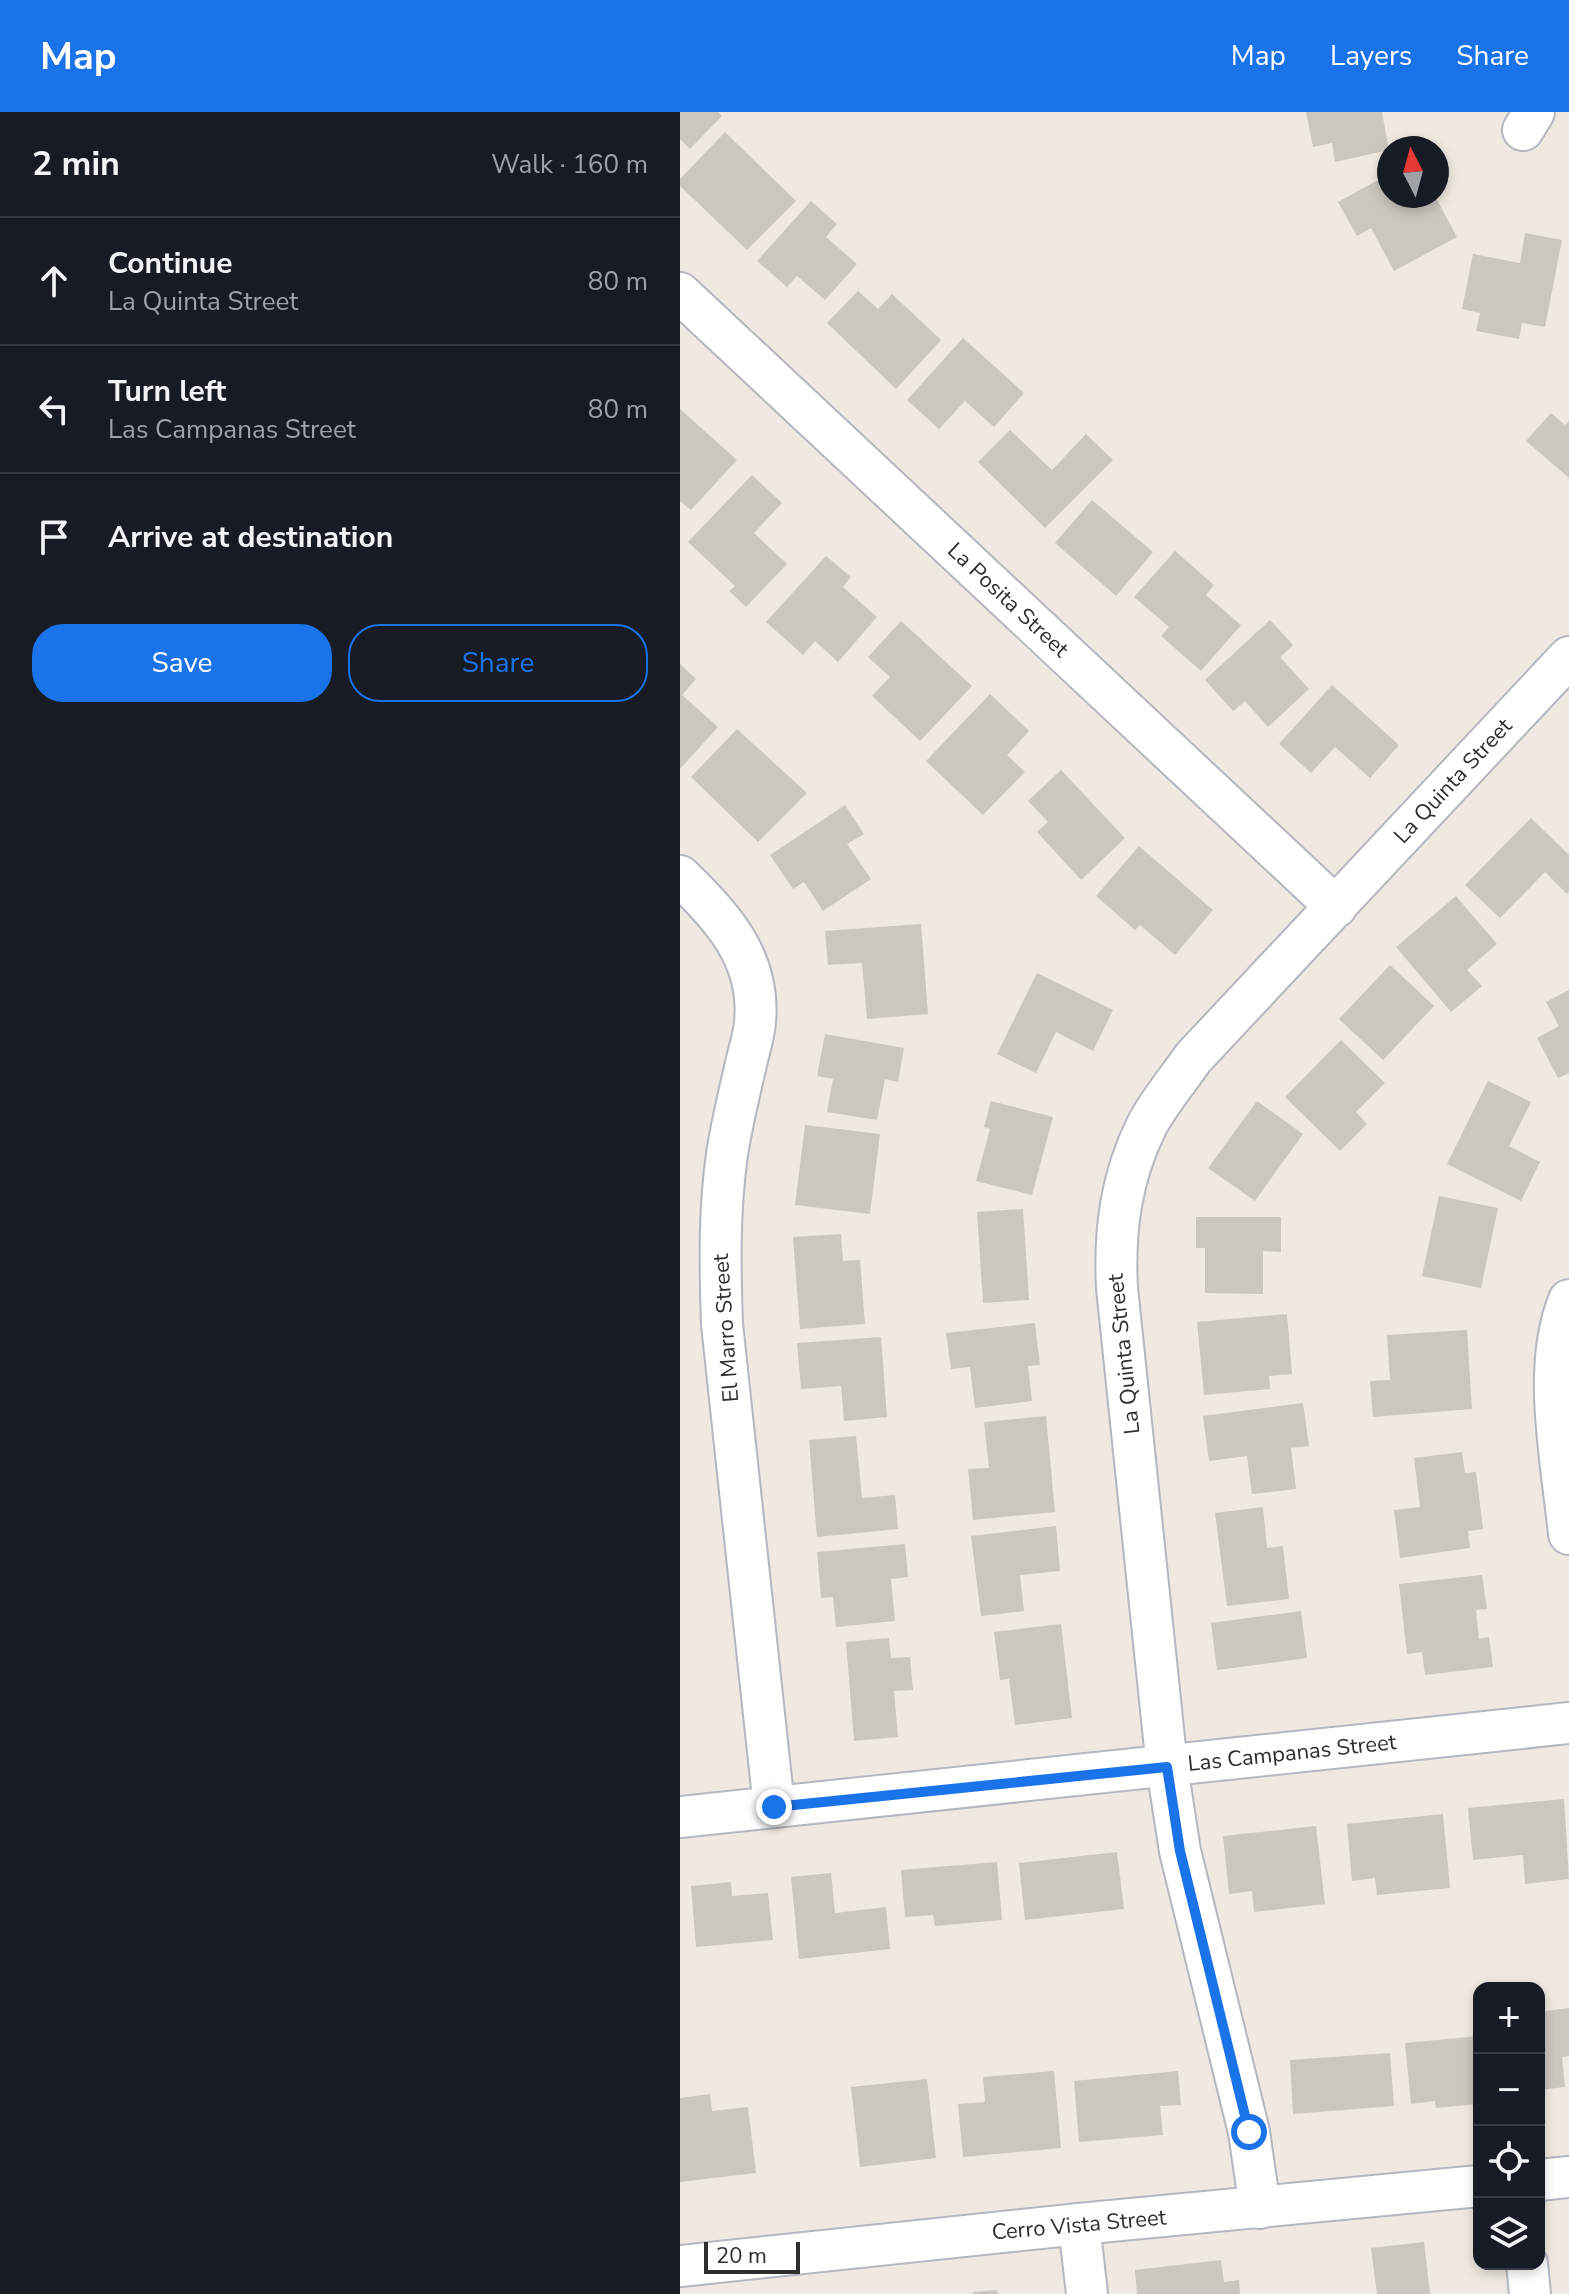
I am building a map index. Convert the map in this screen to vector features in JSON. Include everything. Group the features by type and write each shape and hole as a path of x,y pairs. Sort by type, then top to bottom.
{"street":[{"name":"La Posita Street","path":"680,293 1336,907"},
{"name":"La Quinta Street","path":"1260,2208 1249,2132 1180,1851 1167,1767 1117,1288 1116,1242 1121,1197 1129,1168 1148,1123 1193,1058 1569,657"},
{"name":"El Marro Street","path":"680,876 715,909 741,947 754,991 755,1022 732,1121 722,1189 720,1257 722,1324 774,1807"},
{"path":"1569,1300 1556,1346 1556,1359 1557,1411 1569,1534"},
{"name":"Las Campanas Street","path":"680,1817 1569,1723"},
{"path":"1545,2179 1569,2177"},
{"name":"Cerro Vista Street","path":"680,2266 1473,2187"},
{"path":"1079,2224 1087,2294"},
{"path":"1528,2270 1530,2294"}],"building":[{"path":"680,112 718,112 722,116 690,149 680,139"},
{"path":"1306,112 1382,112 1386,136 1377,136 1377,153 1335,162 1332,143 1313,147"},
{"path":"725,132 796,201 747,250 680,186 680,179"},
{"path":"1377,181 1377,208 1441,208 1457,237 1394,271 1371,228 1357,236 1338,202"},
{"path":"811,201 837,224 826,237 857,264 825,300 797,276 787,287 757,261"},
{"path":"1525,233 1562,240 1545,327 1522,323 1519,339 1476,331 1480,313 1462,309 1473,254 1520,263"},
{"path":"858,291 878,309 892,294 941,340 896,389 827,323"},
{"path":"963,338 1024,393 994,427 965,401 939,429 907,400"},
{"path":"680,409 737,460 691,510 680,501"},
{"path":"1551,413 1565,425 1569,421 1569,478 1526,441"},
{"path":"1010,430 1052,470 1086,434 1113,460 1045,528 978,462"},
{"path":"752,475 782,503 754,533 787,564 746,607 729,591 735,586 688,542"},
{"path":"1092,500 1153,552 1116,596 1055,543"},
{"path":"1175,551 1214,585 1206,595 1241,625 1201,671 1161,636 1169,627 1134,597"},
{"path":"826,556 851,577 843,587 877,617 838,662 815,641 803,655 766,622"},
{"path":"1270,620 1293,645 1280,657 1309,689 1268,727 1245,701 1233,711 1205,680"},
{"path":"901,621 972,686 920,741 872,696 890,677 868,657"},
{"path":"680,664 696,679 682,695 718,727 680,769"},
{"path":"1332,685 1399,745 1370,778 1335,747 1311,773 1279,744"},
{"path":"990,694 1029,731 1007,755 1025,772 983,815 926,761"},
{"path":"737,729 807,793 758,842 691,777"},
{"path":"1061,770 1125,838 1081,880 1037,832 1048,822 1028,801"},
{"path":"845,805 864,834 847,844 871,879 823,911 804,882 793,889 770,855"},
{"path":"1531,818 1569,855 1569,892 1567,894 1545,872 1500,918 1465,885"},
{"path":"1139,846 1213,910 1175,955 1140,925 1135,930 1096,896"},
{"path":"1456,896 1497,944 1467,970 1482,986 1451,1012 1396,947"},
{"path":"921,924 928,1014 867,1019 862,963 828,965 825,931"},
{"path":"1390,965 1434,1006 1383,1060 1339,1019"},
{"path":"1037,973 1113,1010 1093,1051 1056,1032 1036,1073 997,1054"},
{"path":"1569,990 1569,1073 1558,1078 1537,1038 1559,1026 1546,1002"},
{"path":"825,1034 904,1048 898,1082 885,1079 877,1120 827,1112 833,1079 817,1076"},
{"path":"1341,1040 1385,1083 1356,1112 1367,1124 1340,1151 1285,1097"},
{"path":"1488,1081 1531,1102 1509,1146 1540,1162 1521,1201 1447,1164"},
{"path":"991,1101 1053,1117 1032,1195 976,1181 990,1129 984,1127"},
{"path":"1257,1101 1303,1134 1255,1201 1208,1168"},
{"path":"805,1125 880,1134 870,1214 795,1205"},
{"path":"1439,1196 1498,1208 1481,1288 1422,1276"},
{"path":"1023,1209 1029,1300 983,1303 977,1212"},
{"path":"1196,1217 1281,1217 1281,1252 1263,1251 1263,1294 1205,1293 1205,1248 1196,1248"},
{"path":"841,1234 843,1261 860,1260 865,1324 800,1329 793,1237"},
{"path":"1287,1314 1292,1374 1269,1376 1270,1389 1204,1395 1197,1322"},
{"path":"1035,1323 1040,1365 1028,1366 1032,1401 975,1408 970,1367 951,1369 946,1333"},
{"path":"1467,1330 1472,1409 1373,1417 1370,1381 1390,1380 1387,1335"},
{"path":"881,1337 887,1417 844,1421 841,1386 801,1389 797,1343"},
{"path":"1303,1403 1309,1446 1291,1448 1296,1489 1252,1494 1247,1456 1209,1461 1203,1416"},
{"path":"1046,1416 1055,1512 973,1520 968,1469 989,1468 984,1422"},
{"path":"856,1436 862,1498 895,1495 898,1529 817,1537 809,1440"},
{"path":"1462,1452 1465,1473 1476,1472 1483,1529 1468,1531 1470,1548 1400,1558 1394,1510 1420,1507 1414,1458"},
{"path":"1263,1507 1267,1548 1283,1546 1289,1599 1227,1606 1215,1513"},
{"path":"1056,1526 1060,1571 1020,1575 1024,1611 981,1616 971,1536"},
{"path":"905,1544 908,1577 891,1579 895,1621 836,1627 833,1597 821,1598 817,1552"},
{"path":"1482,1575 1487,1609 1476,1610 1479,1639 1489,1637 1493,1667 1425,1675 1422,1652 1407,1654 1399,1584"},
{"path":"1301,1611 1307,1658 1217,1670 1211,1623"},
{"path":"1061,1624 1072,1718 1015,1725 1009,1679 1000,1680 994,1632"},
{"path":"889,1638 891,1658 910,1657 913,1690 894,1691 898,1737 854,1741 846,1642"},
{"path":"1564,1799 1569,1879 1525,1884 1523,1855 1473,1860 1468,1808"},
{"path":"1443,1814 1450,1888 1377,1895 1375,1878 1352,1881 1347,1824"},
{"path":"1316,1826 1325,1904 1254,1912 1252,1891 1229,1894 1223,1836"},
{"path":"1117,1852 1124,1909 1025,1920 1019,1863"},
{"path":"997,1862 1002,1920 935,1926 933,1915 905,1917 901,1870"},
{"path":"831,1873 835,1913 886,1907 890,1949 799,1959 791,1877"},
{"path":"731,1882 732,1896 768,1893 773,1940 696,1947 691,1886"},
{"path":"1569,2008 1569,2056 1562,2057 1565,2087 1545,2089 1545,2011"},
{"path":"1473,2037 1473,2105 1436,2108 1435,2101 1411,2104 1405,2043"},
{"path":"1390,2053 1394,2106 1293,2114 1290,2060"},
{"path":"1054,2071 1061,2148 963,2157 958,2104 985,2102 983,2077"},
{"path":"1178,2071 1181,2105 1160,2106 1163,2135 1079,2142 1074,2081"},
{"path":"927,2079 936,2158 860,2167 851,2087"},
{"path":"710,2094 712,2111 748,2107 756,2173 680,2182 680,2098"},
{"path":"1424,2242 1430,2294 1377,2294 1371,2248"},
{"path":"1221,2260 1224,2282 1239,2280 1240,2294 1137,2294 1135,2270"},
{"path":"997,2290 998,2294 973,2294 973,2292"}],"route":[{"path":"774,1807 1167,1767 1180,1851 1249,2132"}]}
